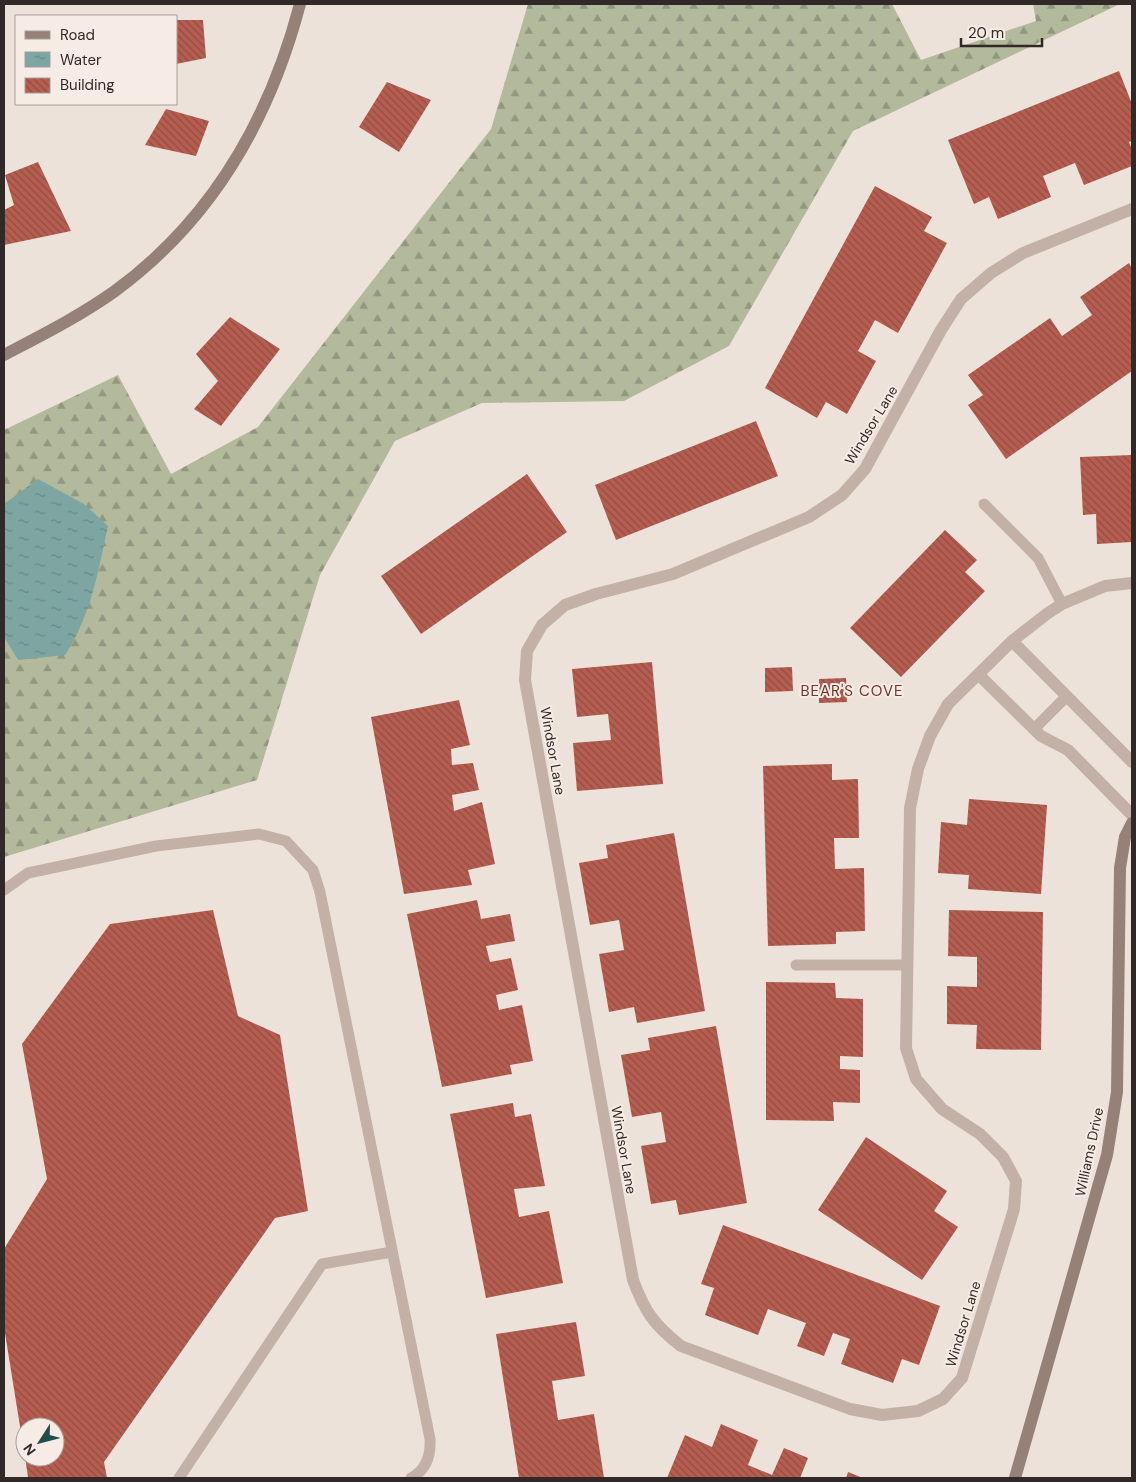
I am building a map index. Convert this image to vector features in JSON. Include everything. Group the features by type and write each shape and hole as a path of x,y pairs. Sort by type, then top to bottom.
{"street":[{"path":"4,355 67,322 116,290 155,258 195,216 230,169 260,118 280,72 300,4"},
{"name":"Windsor Lane","path":"1132,209 1023,253 991,273 962,299 941,330 865,469 842,494 810,517 673,574 596,594 565,606 542,625 527,651 525,680 632,1280 642,1303 658,1328 681,1346 850,1409 882,1415 918,1411 943,1399 962,1378 1014,1209 1016,1181 1004,1158 980,1134 942,1109 916,1079 906,1048 910,808 918,769 930,736 948,704 1012,641 1062,604 1105,586 1132,583"},
{"path":"1012,641 1132,762"},
{"path":"979,675 1041,736 1068,750 1132,815"},
{"name":"Williams Drive","path":"1015,1478 1106,1155 1117,1092 1120,868 1125,837 1132,823"}],"lane":[{"path":"984,504 1038,558 1062,604"},
{"path":"1034,729 1067,696"},
{"path":"4,890 28,873 156,846 259,834 286,840 313,870 320,892 430,1439 431,1452 422,1473 411,1478"},
{"path":"796,966 907,965"},
{"path":"179,1478 322,1264 392,1252"}],"green space":[{"path":"528,4 892,4 921,60 1036,21 1033,4 1120,4 853,131 729,346 624,401 482,403 395,441 320,575 257,780 4,857 4,430 118,375 171,474 258,427 491,129"}],"water":[{"path":"38,479 84,504 108,526 97,577 87,609 74,640 65,655 18,660 4,637 4,504"}],"building":[{"path":"178,20 203,20 206,58 178,64"},
{"path":"1119,71 1132,104 1132,141 1129,142 1132,150 1132,166 1084,185 1075,163 1043,176 1051,197 998,219 989,197 974,204 948,140"},
{"path":"387,82 431,100 399,152 359,127"},
{"path":"166,109 209,121 196,156 145,145"},
{"path":"38,162 71,231 4,245 4,210 14,205 5,175"},
{"path":"875,186 932,217 924,231 947,243 898,333 875,320 858,351 876,361 847,414 826,402 817,418 765,388"},
{"path":"1129,263 1132,269 1132,371 1006,459 968,405 983,395 968,375 1050,318 1062,336 1092,315 1080,297"},
{"path":"230,317 280,349 221,426 194,409 218,381 196,354"},
{"path":"756,421 778,476 616,540 595,485"},
{"path":"1132,455 1132,542 1097,544 1096,514 1083,515 1080,457"},
{"path":"527,474 567,532 421,634 381,576"},
{"path":"945,530 977,560 965,572 985,591 901,677 850,628"},
{"path":"652,662 663,784 577,791 573,743 611,740 608,714 577,717 572,669"},
{"path":"792,667 793,691 765,692 765,668"},
{"path":"846,678 847,702 819,703 819,679"},
{"path":"459,700 470,745 451,749 452,765 473,763 479,790 452,795 454,811 482,802 495,864 468,870 472,885 404,894 371,717"},
{"path":"832,764 832,780 858,779 859,838 834,838 835,869 864,868 865,931 836,932 836,944 768,946 763,766"},
{"path":"969,799 1047,805 1041,894 968,889 969,875 938,873 941,822 967,825"},
{"path":"674,833 705,1011 637,1023 634,1007 609,1012 599,954 624,950 619,920 590,925 579,863 608,858 606,845"},
{"path":"477,900 481,919 510,914 515,941 486,946 490,962 511,958 518,990 496,995 499,1010 522,1005 533,1061 510,1065 512,1074 442,1087 407,914"},
{"path":"213,910 238,1016 280,1035 308,1211 275,1218 104,1462 107,1478 31,1478 28,1477 26,1467 65,1467 65,1417 19,1417 4,1327 4,1249 47,1179 22,1044 110,924"},
{"path":"949,910 1043,912 1041,1050 976,1049 977,1025 947,1024 947,986 977,987 977,957 948,956"},
{"path":"766,982 835,983 836,998 863,999 863,1057 840,1056 840,1069 860,1070 860,1103 833,1102 834,1121 766,1120"},
{"path":"716,1026 747,1203 679,1215 676,1200 651,1204 641,1146 666,1142 661,1112 632,1117 621,1055 650,1050 648,1038"},
{"path":"513,1103 515,1117 531,1114 545,1186 514,1189 519,1217 549,1211 563,1283 486,1298 450,1114"},
{"path":"866,1137 947,1191 934,1211 958,1227 922,1280 818,1210"},
{"path":"723,1225 940,1306 919,1365 902,1359 893,1383 841,1364 850,1339 833,1333 824,1356 797,1346 806,1323 768,1309 758,1335 705,1315 714,1288 701,1284"},
{"path":"576,1322 585,1376 552,1381 558,1420 594,1414 604,1478 519,1478 496,1334"},
{"path":"721,1424 758,1440 748,1465 772,1475 784,1448 808,1458 800,1478 667,1478 685,1435 712,1447"},
{"path":"848,1472 863,1478 846,1478"}],"district":[{"name":"BEAR'S COVE","path":"852,691"}]}
